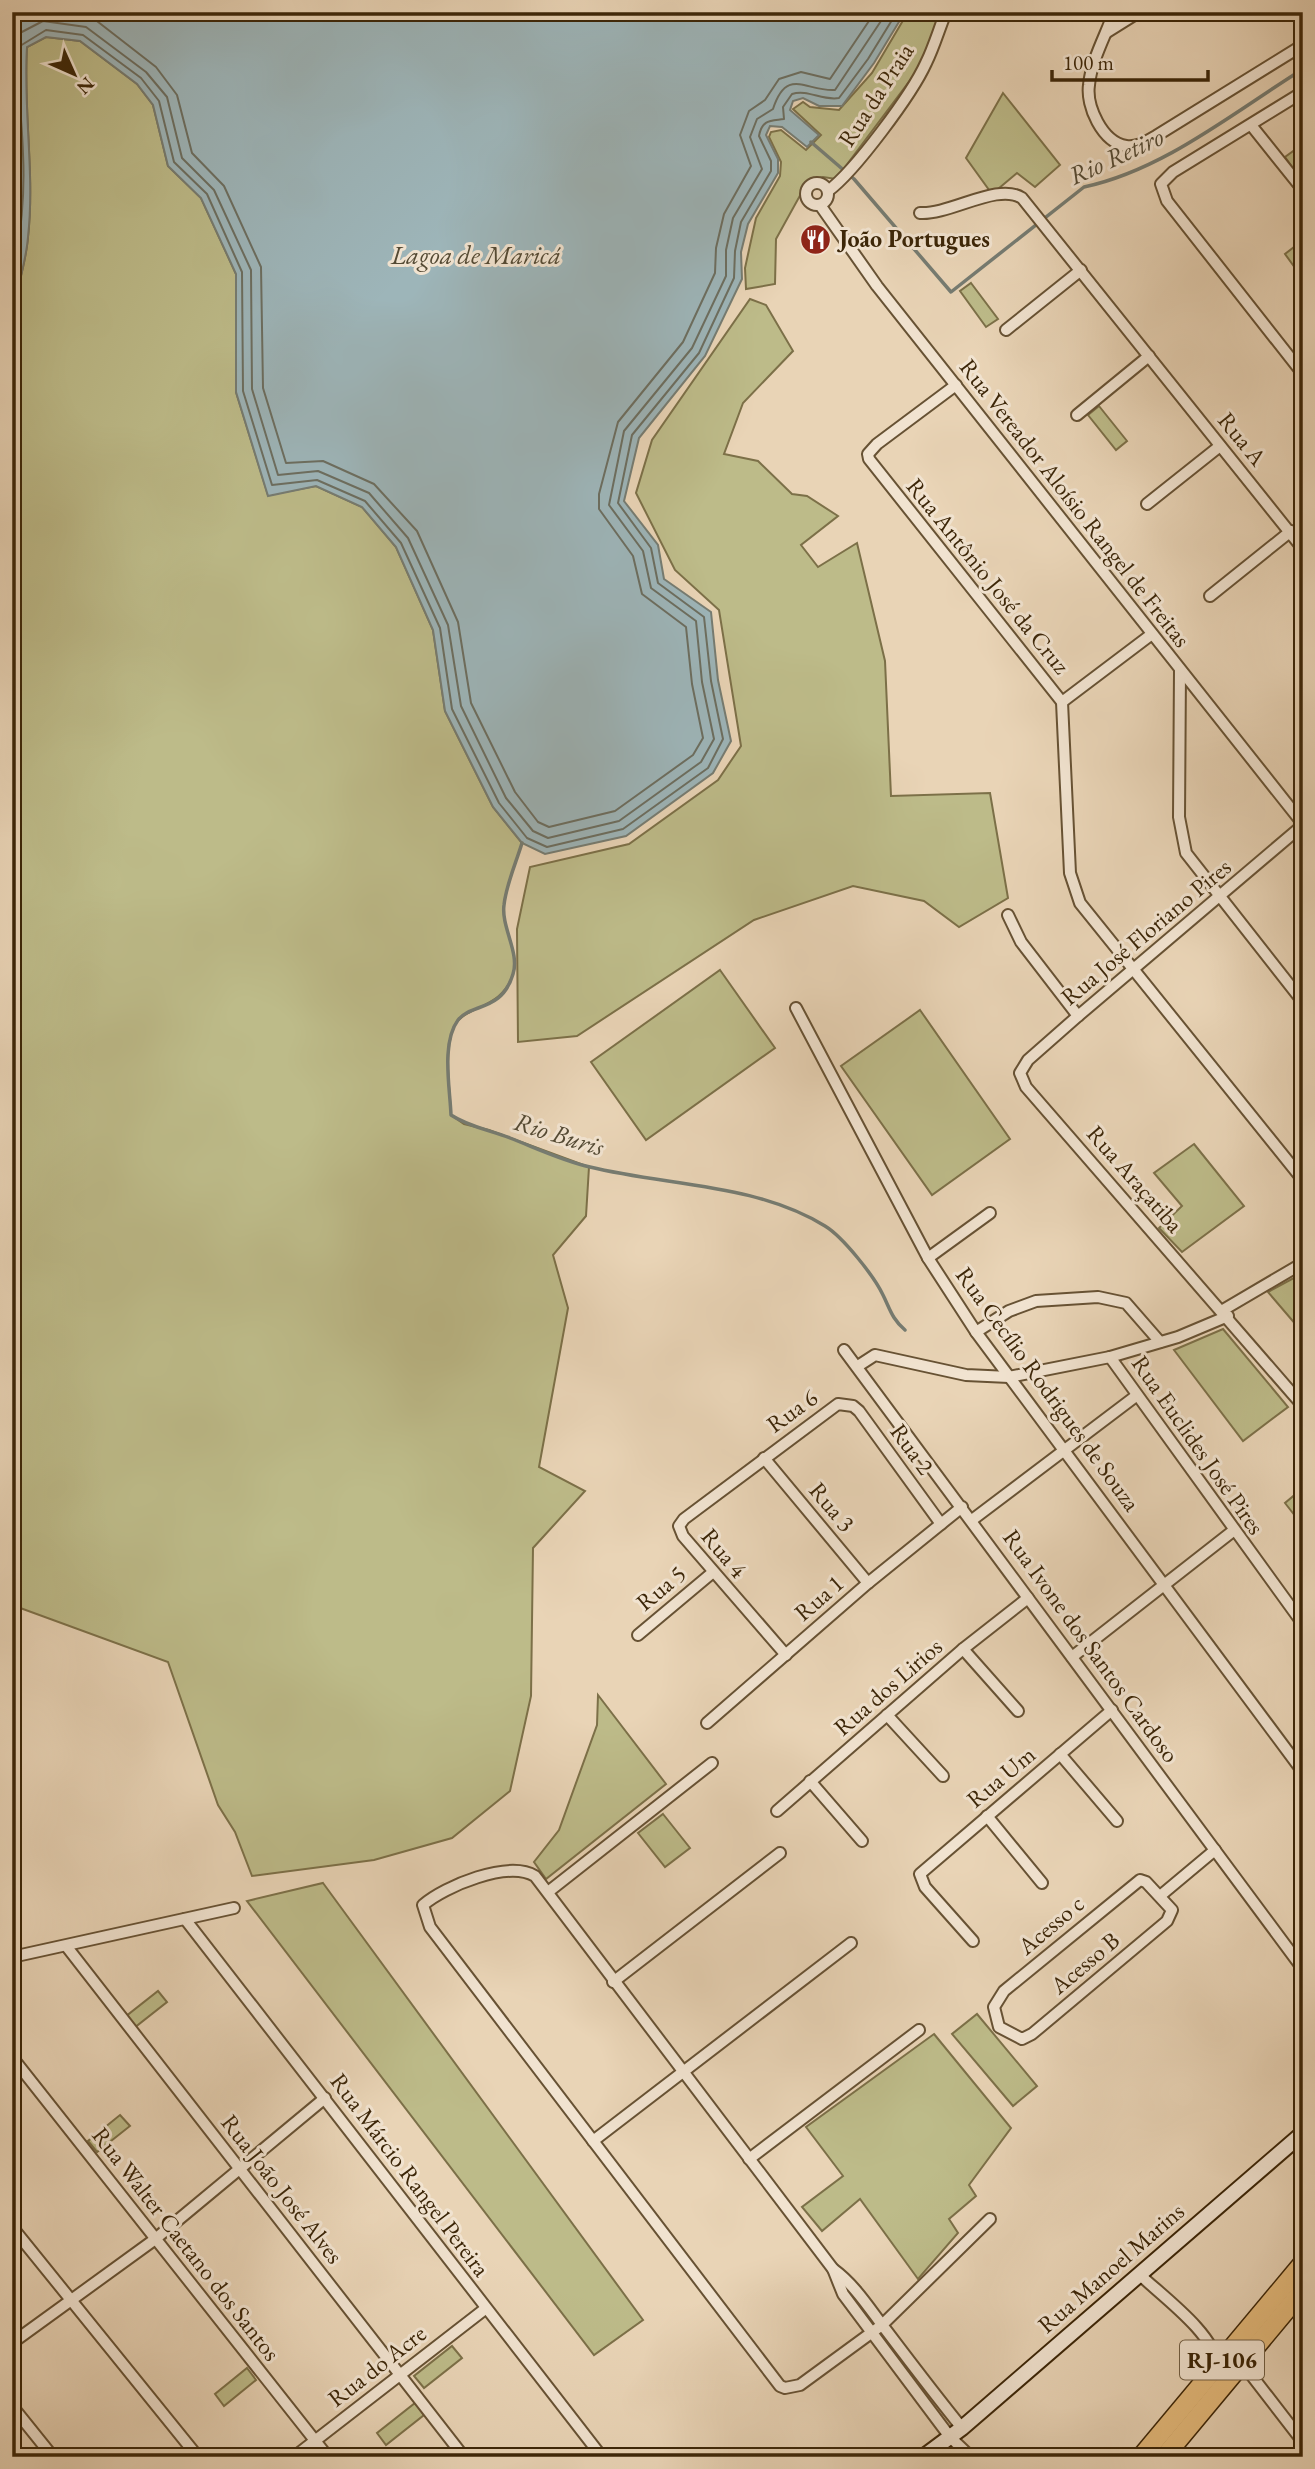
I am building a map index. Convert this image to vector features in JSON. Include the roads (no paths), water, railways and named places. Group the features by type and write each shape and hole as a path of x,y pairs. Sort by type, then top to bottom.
{"highway":[{"name":"RJ-106","path":"1140,2457 1303,2263"},
{"name":"RJ-106","path":"1164,2457 1303,2290"}],"main road":[{"name":"Rua Manoel Marins","path":"923,2457 962,2428 1303,2133"}],"street":[{"name":"Rua da Praia","path":"828,191 852,168 926,63 946,12"},
{"path":"1114,12 1089,83 1088,100 1110,138 1127,146 1143,143 1303,45"},
{"path":"1107,32 1139,12"},
{"path":"1303,92 1173,172 1161,184 1167,201 1299,360 1303,374"},
{"path":"1251,125 1303,190"},
{"path":"819,184 828,191 827,200 820,205 810,201 807,191 812,185 819,184"},
{"name":"Rua A","path":"920,213 938,212 1006,192 1022,198 1303,549"},
{"name":"Rua Vereador Aloísio Rangel de Freitas","path":"820,205 853,254 1303,825"},
{"path":"1006,330 1081,270"},
{"path":"1077,415 1149,356"},
{"name":"Rua Antônio José da Cruz","path":"956,385 872,448 869,459 1062,702 1070,873 1074,889 1091,918 1303,1180"},
{"path":"1147,504 1220,446"},
{"path":"1210,596 1291,531"},
{"path":"1303,604 1300,625 1303,657"},
{"path":"1062,702 1152,634"},
{"path":"1180,670 1179,817 1183,846 1196,870 1303,1002"},
{"name":"Rua José Floriano Pires","path":"1020,1073 1028,1060 1078,1016 1303,825"},
{"path":"1008,915 1021,942 1078,1016"},
{"name":"Rua Cecílio Rodrigues de Souza","path":"796,1008 928,1258 976,1332 1166,1583 1303,1772"},
{"name":"Rua Araçatiba","path":"1020,1073 1026,1087 1225,1313"},
{"path":"928,1258 990,1213"},
{"path":"858,1366 875,1355 966,1375 1009,1377 1110,1357 1160,1342 1225,1313 1303,1263"},
{"path":"976,1332 1009,1311 1036,1301 1097,1297 1126,1303 1160,1342"},
{"path":"1225,1313 1303,1406"},
{"name":"Rua Ivone dos Santos Cardoso","path":"844,1350 1303,1969"},
{"name":"Rua Euclides José Pires","path":"1110,1357 1233,1531 1303,1624"},
{"path":"972,1520 1136,1396"},
{"name":"Rua 6","path":"764,1458 838,1404 846,1404"},
{"name":"Rua 2","path":"846,1404 859,1411 941,1524"},
{"name":"Rua 4","path":"764,1458 681,1521 679,1526 683,1536 712,1573 786,1655"},
{"name":"Rua 3","path":"764,1458 868,1583"},
{"name":"Rua 1","path":"707,1723 868,1583 962,1507"},
{"path":"1072,1657 1233,1531"},
{"name":"Rua 5","path":"638,1635 712,1573"},
{"name":"Rua dos Lirios","path":"777,1811 963,1649 1028,1598"},
{"path":"963,1649 1018,1711"},
{"name":"Rua Um","path":"973,1941 937,1902 920,1877 922,1870 1112,1710"},
{"path":"887,1715 943,1776"},
{"path":"1060,1755 1117,1821"},
{"path":"548,1892 712,1763"},
{"path":"810,1781 862,1841"},
{"path":"987,1816 1042,1883"},
{"path":"1160,1896 1215,1850"},
{"path":"613,1982 780,1853"},
{"path":"962,2428 942,2403 882,2325 854,2288 833,2269 613,1982 535,1875 524,1869 491,1874 431,1897 423,1905 424,1916 780,2386 785,2388 800,2385 872,2333 882,2325 990,2219"},
{"name":"Acesso c","path":"1023,2039 999,2027 994,2007 1004,1991 1140,1880 1160,1896"},
{"name":"Acesso B","path":"1023,2039 1042,2026 1171,1915 1171,1910 1160,1896"},
{"path":"12,1957 234,1908"},
{"name":"Rua Márcio Rangel Pereira","path":"184,1919 602,2457"},
{"path":"593,2141 850,1943"},
{"name":"Rua João José Alves","path":"67,1947 464,2457"},
{"path":"750,2159 919,2030"},
{"name":"Rua Walter Caetano dos Santos","path":"12,2057 328,2457"},
{"path":"12,2343 154,2240 325,2098"},
{"path":"12,2227 198,2457"},
{"path":"833,2269 843,2294 950,2437 971,2457"},
{"path":"1139,2274 1206,2339 1215,2352 1217,2365"},
{"name":"Rua do Acre","path":"294,2457 485,2309"},
{"path":"1206,2339 1221,2344 1235,2344"},
{"path":"1242,2363 1303,2442"},
{"path":"12,2406 53,2457"}],"water":[{"name":"Lagoa de Maricá","path":"12,12 905,12 874,63 842,106 819,106 803,98 793,101 790,110 819,135 807,147 782,127 770,126 766,135 778,159 778,173 748,224 741,252 742,279 705,356 639,438 624,501 658,545 664,579 711,612 718,680 731,741 713,773 626,836 545,854 522,843 493,807 445,711 433,630 396,547 362,507 316,486 268,496 236,392 236,274 201,198 168,166 153,105 137,84 80,41 46,37 27,47 30,213 26,256 12,311"}],"waterway":[{"name":"Rio Retiro","path":"811,142 854,179 951,292 1084,187 1114,179 1170,154 1303,69"},
{"name":"Rio Buris","path":"522,843 504,905 505,922 514,957 513,974 502,995 464,1015 453,1030 448,1053 451,1115 580,1164 740,1193 798,1212 825,1226 849,1248 873,1278 894,1318 905,1330"}],"place":[{"name":"João Portugues","path":"816,239"}]}
